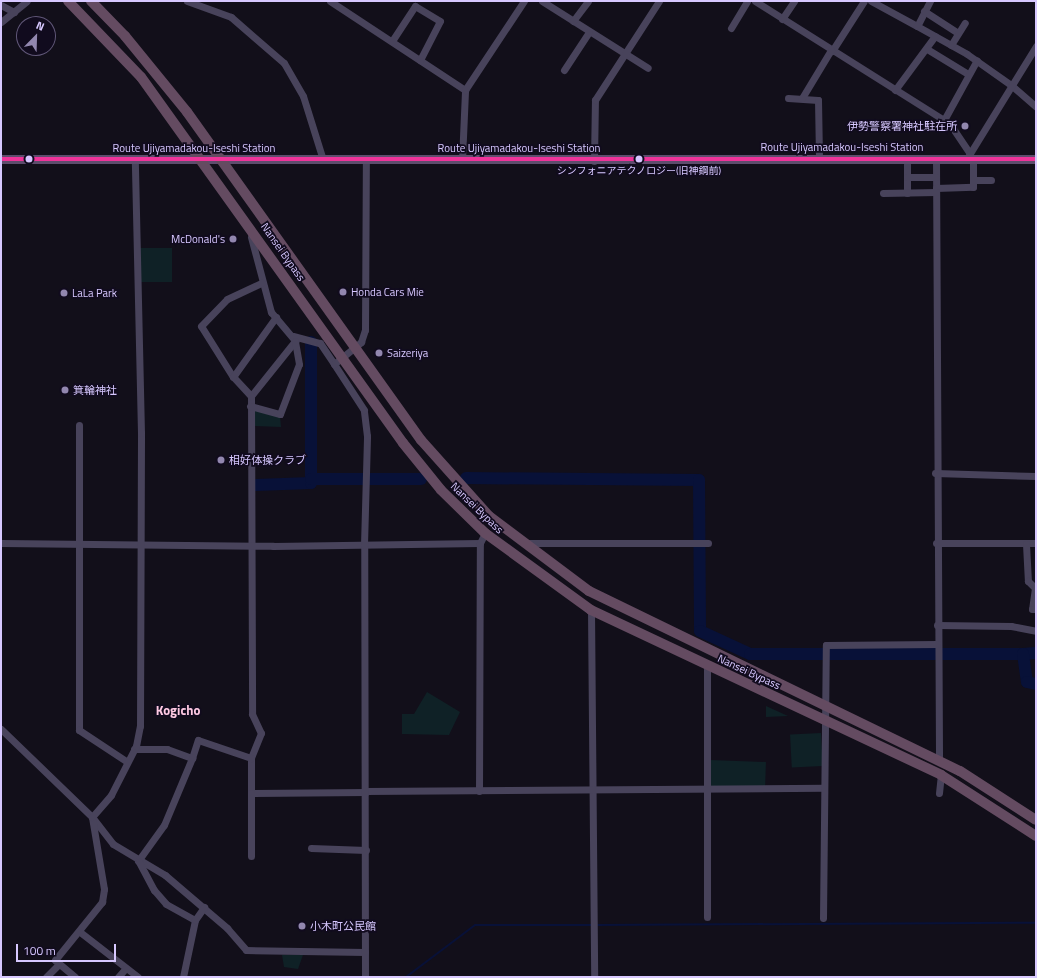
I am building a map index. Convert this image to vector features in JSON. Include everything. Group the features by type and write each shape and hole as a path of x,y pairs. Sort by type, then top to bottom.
{"highway":[{"name":"Nansei Bypass","path":"68,1 109,40 141,77 204,161 420,465 485,533 591,610 941,775 1036,836"},
{"name":"Nansei Bypass","path":"91,1 147,61 224,160 355,349 442,466 489,516 522,544 589,591 636,617 939,760 981,782 1036,820"}],"main road":[{"name":"Route Ujiyamadakou-Iseshi Station","path":"1,159 135,161 594,161 936,159 970,157 1036,159"}],"street":[{"path":"1,22 27,1"},
{"path":"188,1 231,17 284,63 303,96 317,131 323,160"},
{"path":"330,1 465,90"},
{"path":"462,160 465,90 524,1"},
{"path":"542,1 551,4 589,32 626,53 648,68"},
{"path":"573,21 588,1"},
{"path":"594,161 595,100 659,1"},
{"path":"731,28 747,1"},
{"path":"755,1 944,120 970,157 973,187 907,193 883,193"},
{"path":"782,19 794,1"},
{"path":"802,98 864,1"},
{"path":"871,1 951,44 977,60 1011,85 1036,107"},
{"path":"917,26 930,1"},
{"path":"1,5 14,12"},
{"path":"392,41 415,6 440,21 420,60"},
{"path":"924,11 958,33"},
{"path":"951,44 965,22"},
{"path":"564,70 589,32"},
{"path":"895,90 927,49 935,36"},
{"path":"970,157 1011,85 1036,46"},
{"path":"927,49 968,74"},
{"path":"944,120 977,60"},
{"path":"788,98 818,100 819,160"},
{"path":"936,159 935,473 939,760"},
{"path":"334,364 355,349 365,330 366,160"},
{"path":"92,817 111,795 126,761 134,749 140,726 135,161"},
{"path":"907,164 907,193"},
{"path":"907,178 936,177"},
{"path":"973,180 991,180"},
{"path":"250,406 280,414 299,364 294,339 276,317 262,284 251,237"},
{"path":"251,396 233,377 201,326 227,299 262,284"},
{"path":"233,377 276,317"},
{"path":"294,339 320,343 364,410 367,436 364,545 366,791 365,977"},
{"path":"251,856 251,758 261,733 252,714 250,406 251,396 294,339"},
{"path":"79,425 79,730 126,761"},
{"path":"935,473 1036,476"},
{"path":"479,791 480,543 485,533"},
{"path":"1,543 364,545 480,543"},
{"path":"522,544 708,543"},
{"path":"936,543 1036,543"},
{"path":"1026,544 1028,581 1035,588 1032,609 1036,609"},
{"path":"591,610 594,977"},
{"path":"937,625 1011,626 1036,631"},
{"path":"822,918 826,645 937,644"},
{"path":"706,916 708,788 707,666"},
{"path":"1,729 92,817 113,844 138,862 165,875 204,907 252,952 365,952"},
{"path":"138,862 164,825 198,740 251,758"},
{"path":"134,749 167,749 192,758"},
{"path":"939,793 941,775"},
{"path":"252,793 824,788"},
{"path":"75,977 55,960 80,932 102,902 104,889 92,817"},
{"path":"312,848 366,850"},
{"path":"138,862 154,890 166,904 195,920"},
{"path":"183,977 195,920 204,907"},
{"path":"80,932 125,969 138,977"},
{"path":"46,977 58,964"},
{"path":"118,977 125,969"}],"shaded area":[{"path":"140,248 172,248 172,282 140,282"},
{"path":"254,410 280,416 281,427 255,426"},
{"path":"427,692 460,712 449,735 402,734 402,714 414,714"},
{"path":"766,706 788,716 766,717"},
{"path":"821,733 823,766 792,768 790,735"},
{"path":"710,760 766,762 765,789 709,787"},
{"path":"282,955 303,955 298,969 284,967"}],"waterway":[{"path":"311,342 311,479"},
{"path":"466,478 699,480 700,631 750,654 1023,654"},
{"path":"256,485 311,483 311,479 421,479"},
{"path":"1036,653 1023,654 1027,682 1036,684"},
{"path":"596,925 1036,923"},
{"path":"406,977 475,925 591,925"}],"transit line":[{"path":"1,159 1036,159"}],"place":[{"name":"伊勢警察署神社駐在所","path":"965,126"},
{"name":"シンフォニアテクノロジー(旧神鋼前)","path":"639,159"},
{"name":"McDonald's","path":"233,239"},
{"name":"Honda Cars Mie","path":"343,292"},
{"name":"LaLa Park","path":"64,293"},
{"name":"Saizeriya","path":"379,353"},
{"name":"箕輪神社","path":"65,390"},
{"name":"相好体操クラブ","path":"221,460"},
{"name":"小木町公民館","path":"302,926"}],"district":[{"name":"Kogicho","path":"178,710"}]}
